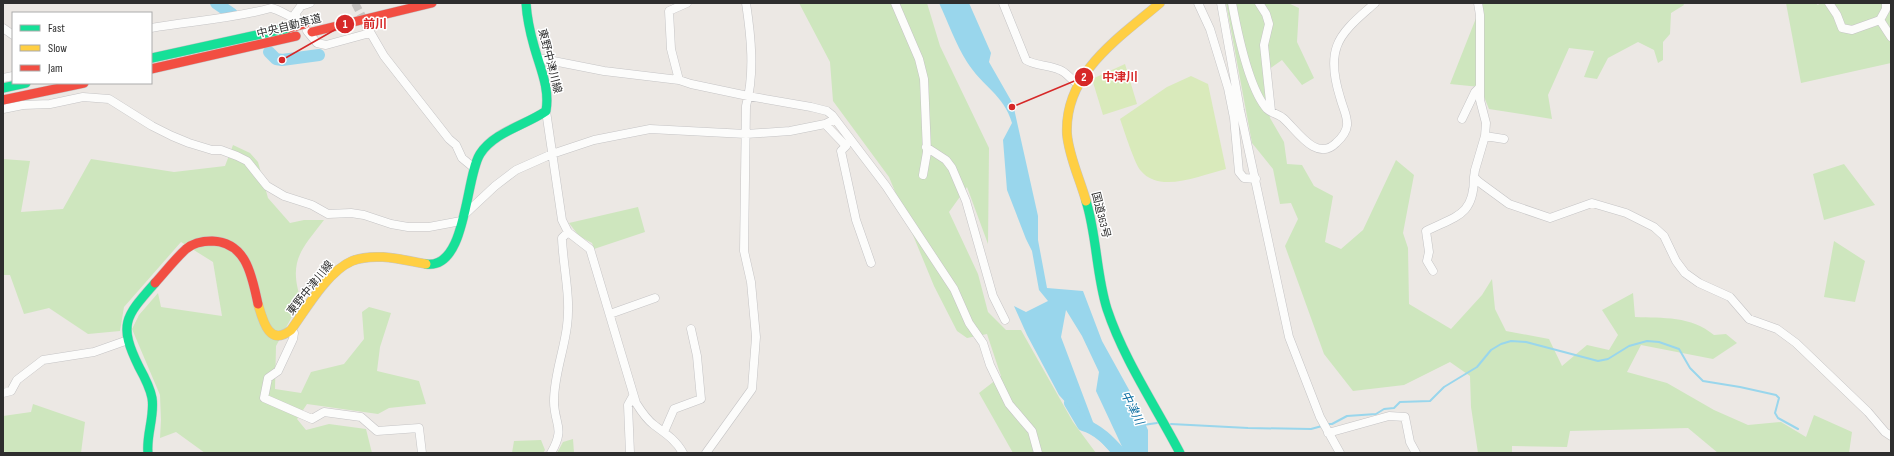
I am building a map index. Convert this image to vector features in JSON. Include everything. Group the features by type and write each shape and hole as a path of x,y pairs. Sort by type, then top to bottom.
{"main road":[{"name":"中央自動車道","path":"152,58 289,28 302,22 394,3"},
{"name":"中央自動車道","path":"152,69 432,3"},
{"name":"東野中津川線","path":"148,453 148,432 152,400 147,381 128,340 126,323 130,312 186,249 191,245 206,240 229,244 242,254 247,265 262,318 269,332 276,336 280,336 291,330 335,272 343,265 364,258 390,259 429,264 438,263 447,257 454,249 469,185 480,155 491,143 546,111 548,102 542,71 527,19 526,3"},
{"name":"国道363号","path":"1160,3 1092,63 1077,84 1067,114 1067,136 1072,158 1087,202 1095,234 1104,297 1120,342 1180,453"},
{"path":"3,88 21,84"},
{"path":"3,100 79,84"}],"street":[{"path":"310,3 301,6 295,14 313,39 321,44 336,43 368,29 384,56 449,139 456,145 462,158 474,168"},
{"path":"679,80 671,49 669,12 687,3"},
{"path":"706,453 752,388 756,337 751,282 744,251 746,106 748,96 751,43 746,3"},
{"path":"894,3 919,59 924,80 926,146 923,175"},
{"path":"1003,3 1026,60 1031,63 1062,70 1070,80 1077,84"},
{"path":"1198,3 1210,29 1228,88 1234,118 1239,172 1244,178 1256,180"},
{"path":"1221,3 1240,110 1289,337 1328,433 1340,453"},
{"path":"1232,3 1239,38 1251,78 1266,107 1271,112 1282,118 1298,136 1314,146 1326,149 1337,142 1345,131 1347,121 1335,78 1334,63 1337,46 1344,34 1375,3"},
{"path":"1258,3 1266,14 1269,24 1264,46 1271,112"},
{"path":"1433,271 1427,261 1429,252 1426,231 1463,212 1470,206 1474,188 1475,170 1485,136 1486,123 1480,100 1480,15 1478,3"},
{"path":"1829,3 1837,15 1842,28 1852,30 1880,20 1886,8 1886,3"},
{"path":"152,28 191,21 230,18 271,8 277,9 289,17 302,22"},
{"path":"1880,20 1891,37"},
{"path":"3,28 12,34"},
{"path":"538,58 604,71 679,80 748,96 811,107 826,112 835,119 886,186 954,289 969,323 983,342 990,365 1009,404 1032,431 1038,453"},
{"path":"1462,119 1475,92 1480,88"},
{"path":"3,109 50,100 83,97 109,99 152,126 172,136 189,143 212,150 221,150 237,156 253,167 267,186 284,196 312,205 328,214 364,214 391,224 408,227 429,227 462,218 495,186 516,170 552,154 594,140 650,129 746,134 790,131 826,124 835,119"},
{"path":"546,111 562,220 568,232 590,249 633,396 642,413 664,432 683,453"},
{"path":"826,124 846,146 841,151 856,220 871,263"},
{"path":"1485,136 1504,139"},
{"path":"926,146 946,160 952,168 966,201 993,296 1005,320"},
{"path":"1474,177 1509,204 1550,218 1592,203 1626,213 1654,227 1664,236 1676,261 1684,273 1699,283 1730,297 1749,319 1777,329 1786,335 1828,373 1868,412 1885,432 1891,436"},
{"path":"551,453 559,437 554,400 556,376 568,325 568,284 562,238 568,232"},
{"path":"610,314 655,298"},
{"path":"664,432 674,409 701,399 697,356 691,329"},
{"path":"291,330 294,333 293,339 278,371 268,378 264,398 312,419 324,412 361,417 377,431 419,428 422,453"},
{"path":"3,393 10,391 17,380 43,360 94,352 128,340"},
{"path":"630,453 628,404 633,396"},
{"path":"1328,433 1389,416 1405,417 1410,442 1416,453"}],"green space":[{"path":"799,3 927,3 940,46 989,148 988,244 967,187 949,212 978,274 988,312 1006,330 1021,330 1073,422 1096,453 1013,453 979,393 1001,376 987,334 967,338 957,331 934,286 889,177 833,101 830,62"},
{"path":"1226,3 1288,3 1299,8 1297,42 1314,78 1302,85 1282,60 1265,72 1270,118 1284,142 1287,164 1302,165 1314,186 1333,196 1325,242 1341,249 1363,230 1396,160 1414,175 1403,233 1408,248 1409,304 1451,329 1482,295 1492,279 1495,309 1506,331 1549,339 1562,366 1587,345 1609,350 1618,335 1602,310 1633,293 1635,317 1666,318 1686,321 1696,324 1714,335 1726,334 1737,343 1713,359 1641,345 1627,372 1667,383 1714,410 1748,425 1781,422 1806,437 1814,415 1852,432 1849,453 1718,453 1688,428 1570,431 1567,447 1512,446 1512,453 1478,453 1471,407 1470,376 1450,362 1404,385 1353,391 1324,354 1285,246 1298,219 1291,203 1280,204 1273,169 1252,143"},
{"path":"1482,3 1683,3 1684,5 1671,13 1670,34 1663,42 1663,60 1658,63 1654,50 1638,42 1608,58 1597,79 1584,77 1594,51 1569,48 1548,95 1552,119 1489,109 1480,87 1450,84"},
{"path":"1786,3 1815,3 1818,5 1820,3 1891,3 1891,63 1801,83"},
{"path":"1125,64 1137,104 1103,115 1092,79"},
{"path":"1191,76 1208,84 1226,169 1181,181 1159,181 1149,178 1141,171 1136,162 1120,119 1167,87"},
{"path":"233,145 250,153 258,162 268,198 290,223 304,220 324,220 303,248 296,265 297,287 301,300 276,346 275,389 301,393 311,372 344,364 364,339 362,312 369,307 391,313 380,347 377,371 419,381 426,404 389,408 378,414 307,404 297,419 306,430 329,424 366,429 372,453 205,453 176,432 160,438 160,395 132,329 139,315 158,293 161,307 222,316 213,262 181,242 124,307 120,331 88,334 49,308 24,314 10,275 3,275 3,159 30,161 21,212 63,209 91,159 174,172 225,166"},
{"path":"1844,164 1875,205 1824,220 1813,174"},
{"path":"638,207 645,232 594,249 592,243 579,236 569,223"},
{"path":"1834,241 1865,261 1855,302 1824,297"},
{"path":"33,404 85,422 81,453 3,453 3,416 31,412"},
{"path":"573,439 574,453 557,453 563,442"},
{"path":"541,440 545,450 543,453 512,453 514,441"}],"water":[{"path":"939,3 969,3 991,53 989,62 1013,104 1038,216 1038,240 1047,288 1083,291 1102,341 1133,397 1148,430 1148,453 1125,453 1096,391 1099,372 1082,336 1066,310 1061,337 1093,422 1124,453 1111,453 1059,395 1027,335 1014,306 1026,312 1048,301 1039,290 1032,251 1007,190 1003,140 1012,123 1004,105 979,78 967,62"}],"waterway":[{"path":"216,3 232,14"},
{"path":"269,52 276,59 282,60 319,55"},
{"path":"1326,424 1332,424 1347,416 1376,414 1384,409 1394,408 1400,402 1430,401 1444,387 1477,367 1491,350 1501,344 1511,341 1526,342 1598,361 1608,359 1629,346 1647,341 1659,342 1679,349 1690,368 1703,381 1776,395 1779,398 1775,413 1778,418 1798,429"},
{"name":"中津川","path":"1070,403 1083,425 1099,433 1120,453"},
{"path":"1143,425 1157,423"},
{"path":"1171,424 1248,428 1311,429 1322,426"}],"tunnel":[{"path":"355,3 365,22"}],"traffic: fast":[{"path":"426,264 439,262 450,253 463,220 475,166 480,154 486,146 502,134 546,111 546,86 531,35 526,3"},
{"path":"152,58 289,28"},
{"path":"3,88 21,84"},
{"path":"1086,201 1090,214 1103,296 1114,328 1131,364 1180,453"},
{"path":"148,453 148,439 153,405 152,398 147,382 132,352 128,341 127,330 131,313 155,283"}],"traffic: slow":[{"path":"1086,201 1072,160 1068,143 1068,112 1074,93 1084,75 1097,59 1112,44 1160,3"},
{"path":"258,304 262,318 268,330 277,336 291,330 318,291 334,273 352,261 361,258 379,257 426,264"}],"traffic: jam":[{"path":"312,32 432,3"},
{"path":"289,28 305,24"},
{"path":"152,69 296,36"},
{"path":"3,100 79,84"},
{"path":"155,283 189,247 205,241 224,243 233,247 246,263 250,272 258,304"}],"place":[{"name":"前川","path":"282,60"},
{"name":"中津川","path":"1012,107"}]}
